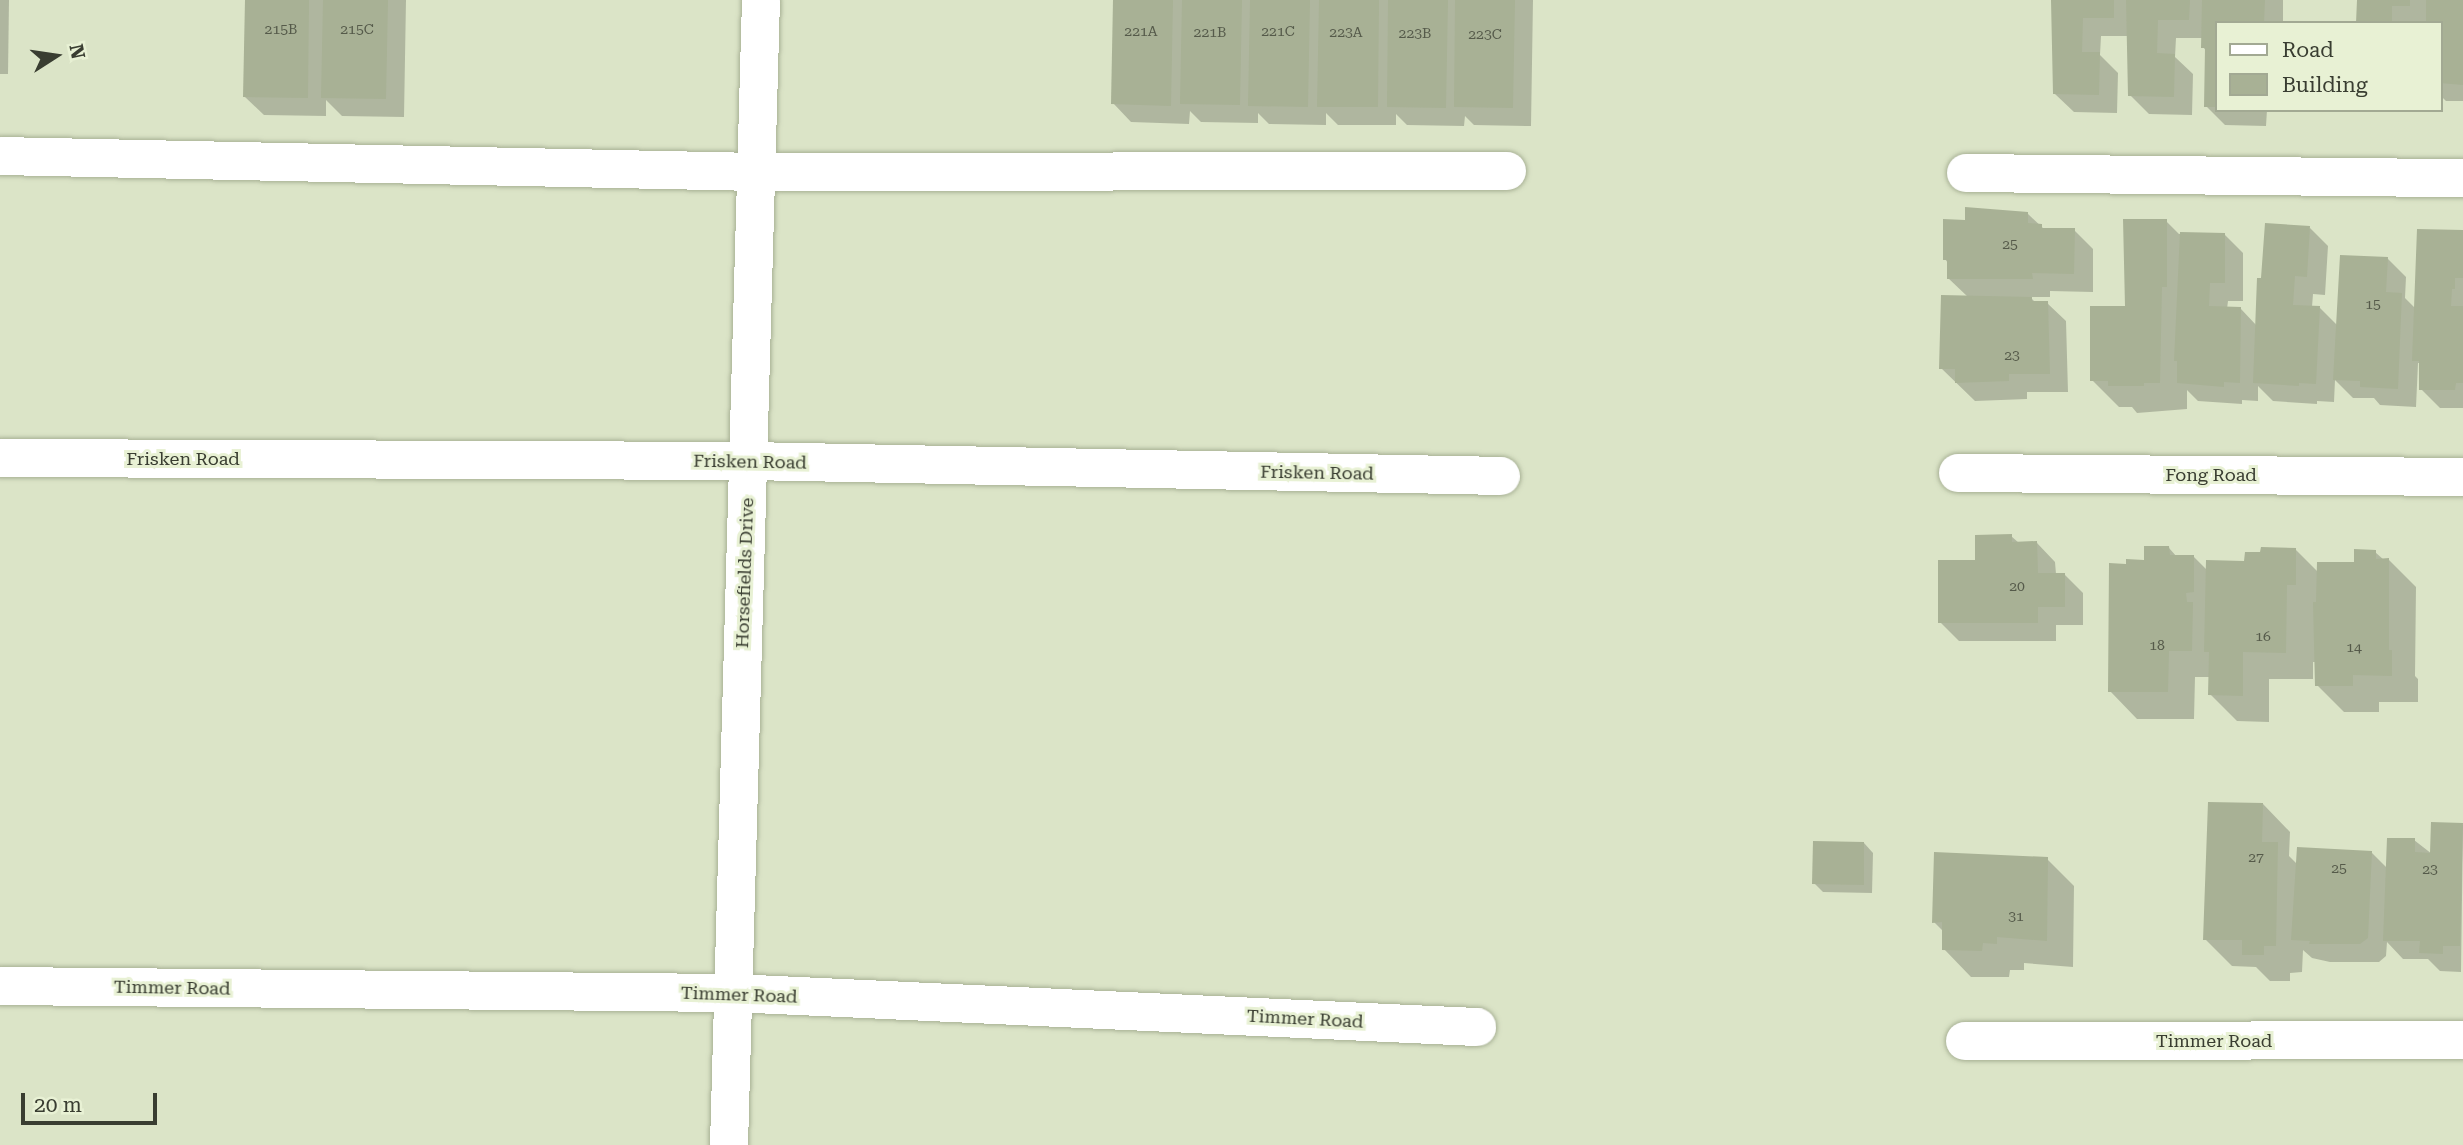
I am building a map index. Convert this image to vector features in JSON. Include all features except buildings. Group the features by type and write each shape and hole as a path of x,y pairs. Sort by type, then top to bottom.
{"street":[{"name":"Horsefields Drive","path":"729,1145 761,0"},
{"path":"0,156 757,172 1507,171"},
{"path":"1966,173 2463,178"},
{"name":"Frisken Road","path":"0,458 749,461 1501,476"},
{"name":"Fong Road","path":"1958,474 2463,477"},
{"name":"Timmer Road","path":"0,986 733,993 1477,1027"},
{"name":"Timmer Road","path":"1965,1041 2463,1040"}]}
